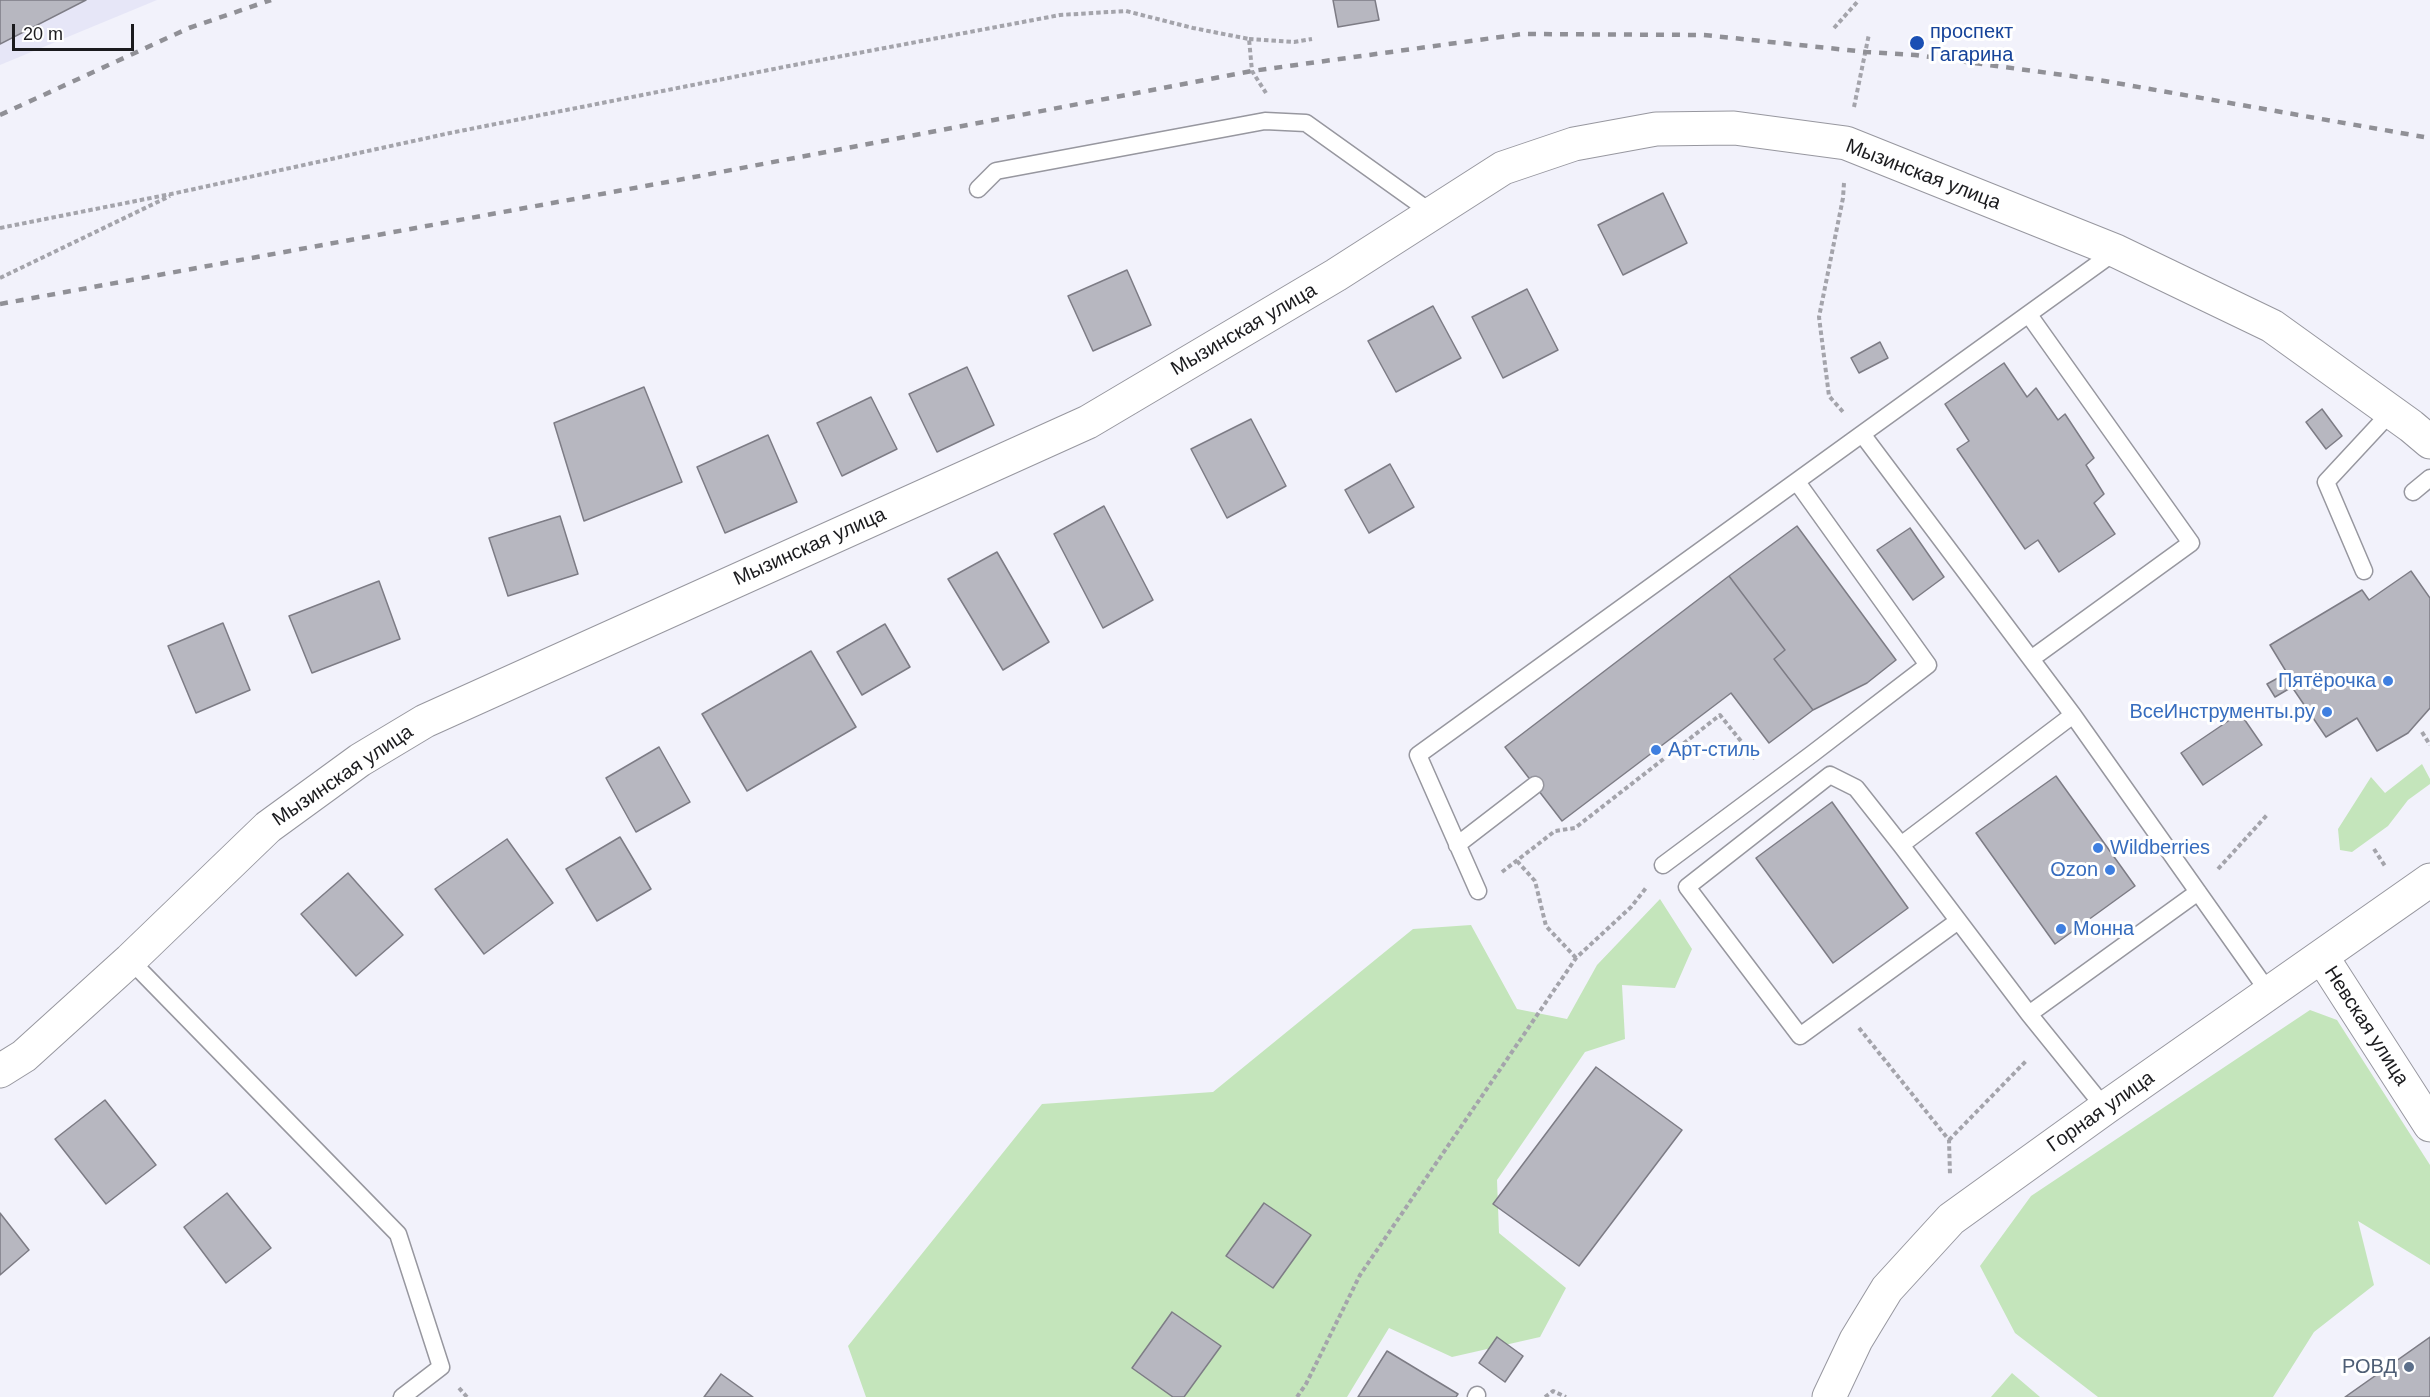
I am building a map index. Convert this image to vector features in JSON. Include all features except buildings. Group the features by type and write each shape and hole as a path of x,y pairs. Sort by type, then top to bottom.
{"street":[{"name":"Мызинская улица","path":"0,1071 24,1056 130,960 268,827 360,760 425,721 1088,422 1336,275 1503,168 1574,144 1656,129 1734,128 1846,143 2116,251 2272,326 2416,426"},
{"name":"Горная улица","path":"1828,1397 1856,1340 1887,1289 1952,1219 2105,1108 2430,880"},
{"name":"Невская улица","path":"2322,957 2430,1125"}],"lane":[{"path":"978,189 996,171 1265,121 1306,123 1432,213"},
{"path":"1478,891 1418,754 2116,251"},
{"path":"2030,315 2191,543 2031,659"},
{"path":"2364,571 2326,482 2416,426"},
{"path":"1862,434 2073,715 2270,994"},
{"path":"2413,492 2430,478"},
{"path":"1663,865 1928,664 1797,482"},
{"path":"1901,845 2073,715"},
{"path":"1958,921 1800,1036 1687,887 1830,775 1856,788 1901,845 2029,1014 2105,1108"},
{"path":"1457,844 1534,785"},
{"path":"2029,1014 2198,892"},
{"path":"130,960 398,1234 441,1367 402,1397"}],"path":[{"path":"1834,28 1859,0"},
{"path":"0,228 176,193 450,133 1060,15 1126,11 1192,28 1249,39 1294,42 1312,39"},
{"path":"1861,73 1869,34"},
{"path":"1249,39 1252,71 1265,92 1306,123"},
{"path":"1846,143 1843,198 1819,317 1829,396 1862,434"},
{"path":"0,279 176,193"},
{"path":"1478,891 1554,831 1575,828 1720,715 1762,768"},
{"path":"2422,732 2430,745"},
{"path":"2198,892 2267,815"},
{"path":"1517,861 1535,881 1546,926 1576,958"},
{"path":"1297,1397 1306,1384 1360,1275 1576,958 1631,907 1663,865"},
{"path":"1842,1006 1949,1140 1952,1219"},
{"path":"1949,1140 2048,1038"},
{"path":"1545,1397 1553,1391 1566,1397"}],"shaded area":[{"path":"0,0 157,0 0,65"}],"green space":[{"path":"2422,764 2430,779 2430,784 2408,800 2388,826 2352,852 2340,850 2338,829 2371,777 2385,793"},
{"path":"1660,899 1692,949 1675,988 1622,985 1625,1039 1585,1052 1497,1180 1499,1233 1566,1288 1540,1337 1452,1357 1389,1328 1347,1397 866,1397 848,1346 1042,1104 1213,1092 1413,929 1471,925 1517,1009 1567,1019 1597,965"},
{"path":"2310,1010 2337,1020 2430,1165 2430,1265 2358,1221 2374,1285 2314,1332 2273,1397 2098,1397 2015,1333 1980,1266 2031,1196"},
{"path":"2012,1373 2040,1397 1991,1397"}],"railway":[{"path":"0,115 189,28 271,0"},
{"path":"0,304 689,178 1252,71 1522,34 1704,35 1915,55 2093,79 2424,137"}],"place":[{"name":"проспект Гагарина","path":"1917,43"},
{"name":"Пятёрочка","path":"2388,681"},
{"name":"ВсеИнструменты.ру","path":"2327,712"},
{"name":"Арт-стиль","path":"1656,750"},
{"name":"Wildberries","path":"2098,848"},
{"name":"Ozon","path":"2110,870"},
{"name":"Монна","path":"2061,929"},
{"name":"РОВД","path":"2409,1367"}]}
